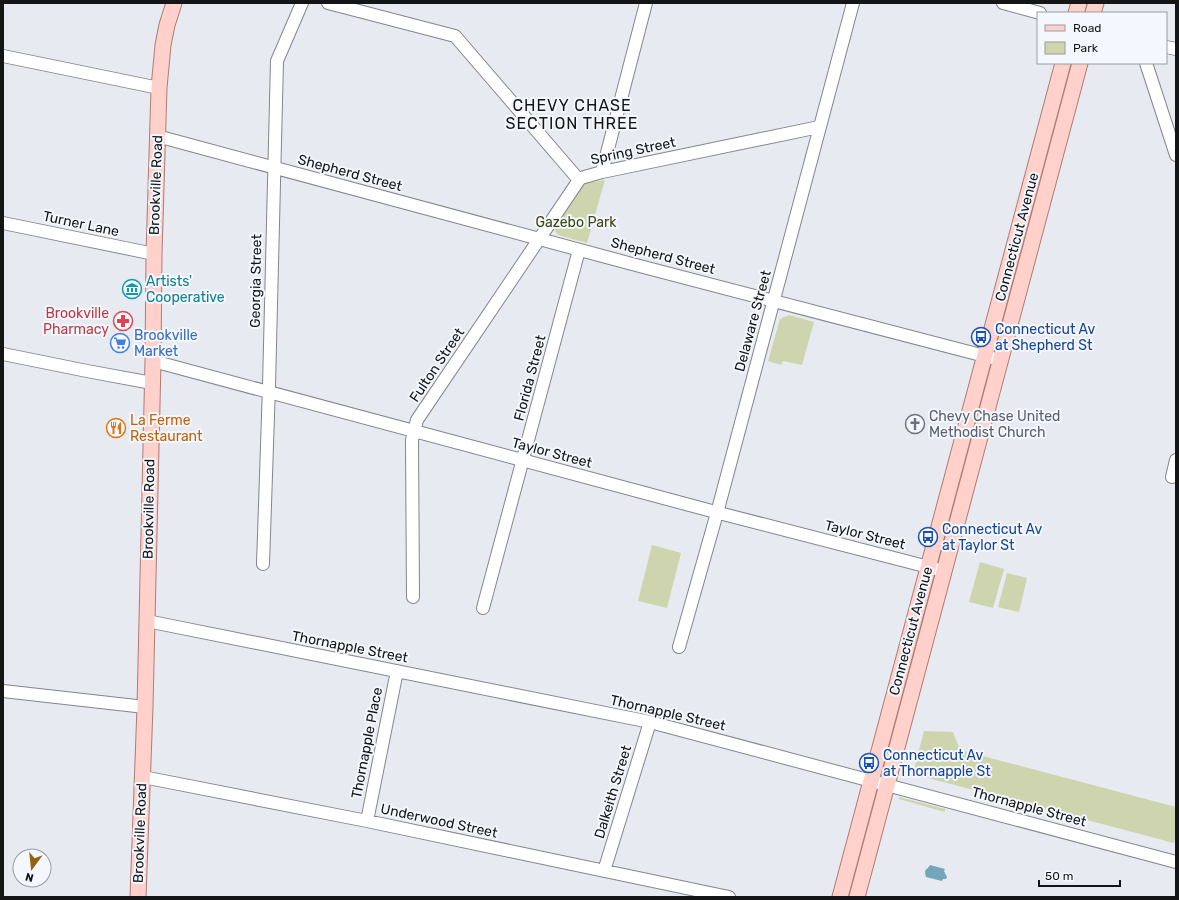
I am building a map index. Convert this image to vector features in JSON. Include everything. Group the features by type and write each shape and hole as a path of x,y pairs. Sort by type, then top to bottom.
{"main road":[{"name":"Brookville Road","path":"138,897 145,707 157,136 163,45 174,3"},
{"name":"Connecticut Avenue","path":"840,897 1063,64"},
{"name":"Connecticut Avenue","path":"857,897 1080,64"}],"street":[{"name":"Georgia Street","path":"263,564 269,392 277,62 302,3"},
{"name":"Spring Street","path":"328,3 455,36 579,180 581,178 602,172 820,127"},
{"path":"602,172 646,3"},
{"name":"Delaware Street","path":"679,647 717,513 853,3"},
{"path":"1003,3 1037,12"},
{"path":"3,56 159,88"},
{"path":"1146,64 1176,155"},
{"name":"Shepherd Street","path":"157,136 580,250 1000,360"},
{"name":"Fulton Street","path":"413,597 412,440 417,420 579,180"},
{"name":"Turner Lane","path":"3,223 154,254"},
{"name":"Florida Street","path":"483,608 580,250"},
{"path":"3,354 152,383"},
{"name":"Taylor Street","path":"153,361 717,513 944,571"},
{"path":"1172,477 1176,460"},
{"name":"Thornapple Street","path":"147,621 650,722 1176,862"},
{"name":"Thornapple Place","path":"366,821 397,671"},
{"path":"3,691 145,707"},
{"name":"Dalkeith Street","path":"604,871 650,722"},
{"name":"Underwood Street","path":"143,777 366,821 729,897"}],"green space":[{"name":"Gazebo Park","path":"605,180 587,243 558,235 553,227 581,184"},
{"path":"789,315 814,322 802,365 783,361 781,365 768,361 780,319"},
{"path":"652,545 681,553 667,608 638,601"},
{"path":"980,562 1004,569 993,608 969,602"},
{"path":"1007,573 1027,578 1019,612 998,607"},
{"path":"924,731 953,732 960,750 1176,807 1176,834 1174,843 913,774"},
{"path":"899,797 945,809 945,812 899,799"}],"water":[{"path":"930,865 945,869 946,879 943,879 942,881 926,877 925,871"}],"place":[{"name":"Artists' Cooperative","path":"132,289"},
{"name":"Brookville Pharmacy","path":"123,321"},
{"name":"Connecticut Av at Shepherd St","path":"981,337"},
{"name":"Brookville Market","path":"120,343"},
{"name":"Chevy Chase United Methodist Church","path":"915,424"},
{"name":"La Ferme Restaurant","path":"116,428"},
{"name":"Connecticut Av at Taylor St","path":"928,537"},
{"name":"Connecticut Av at Thornapple St","path":"869,763"}],"district":[{"name":"CHEVY CHASE SECTION THREE","path":"572,114"}]}
